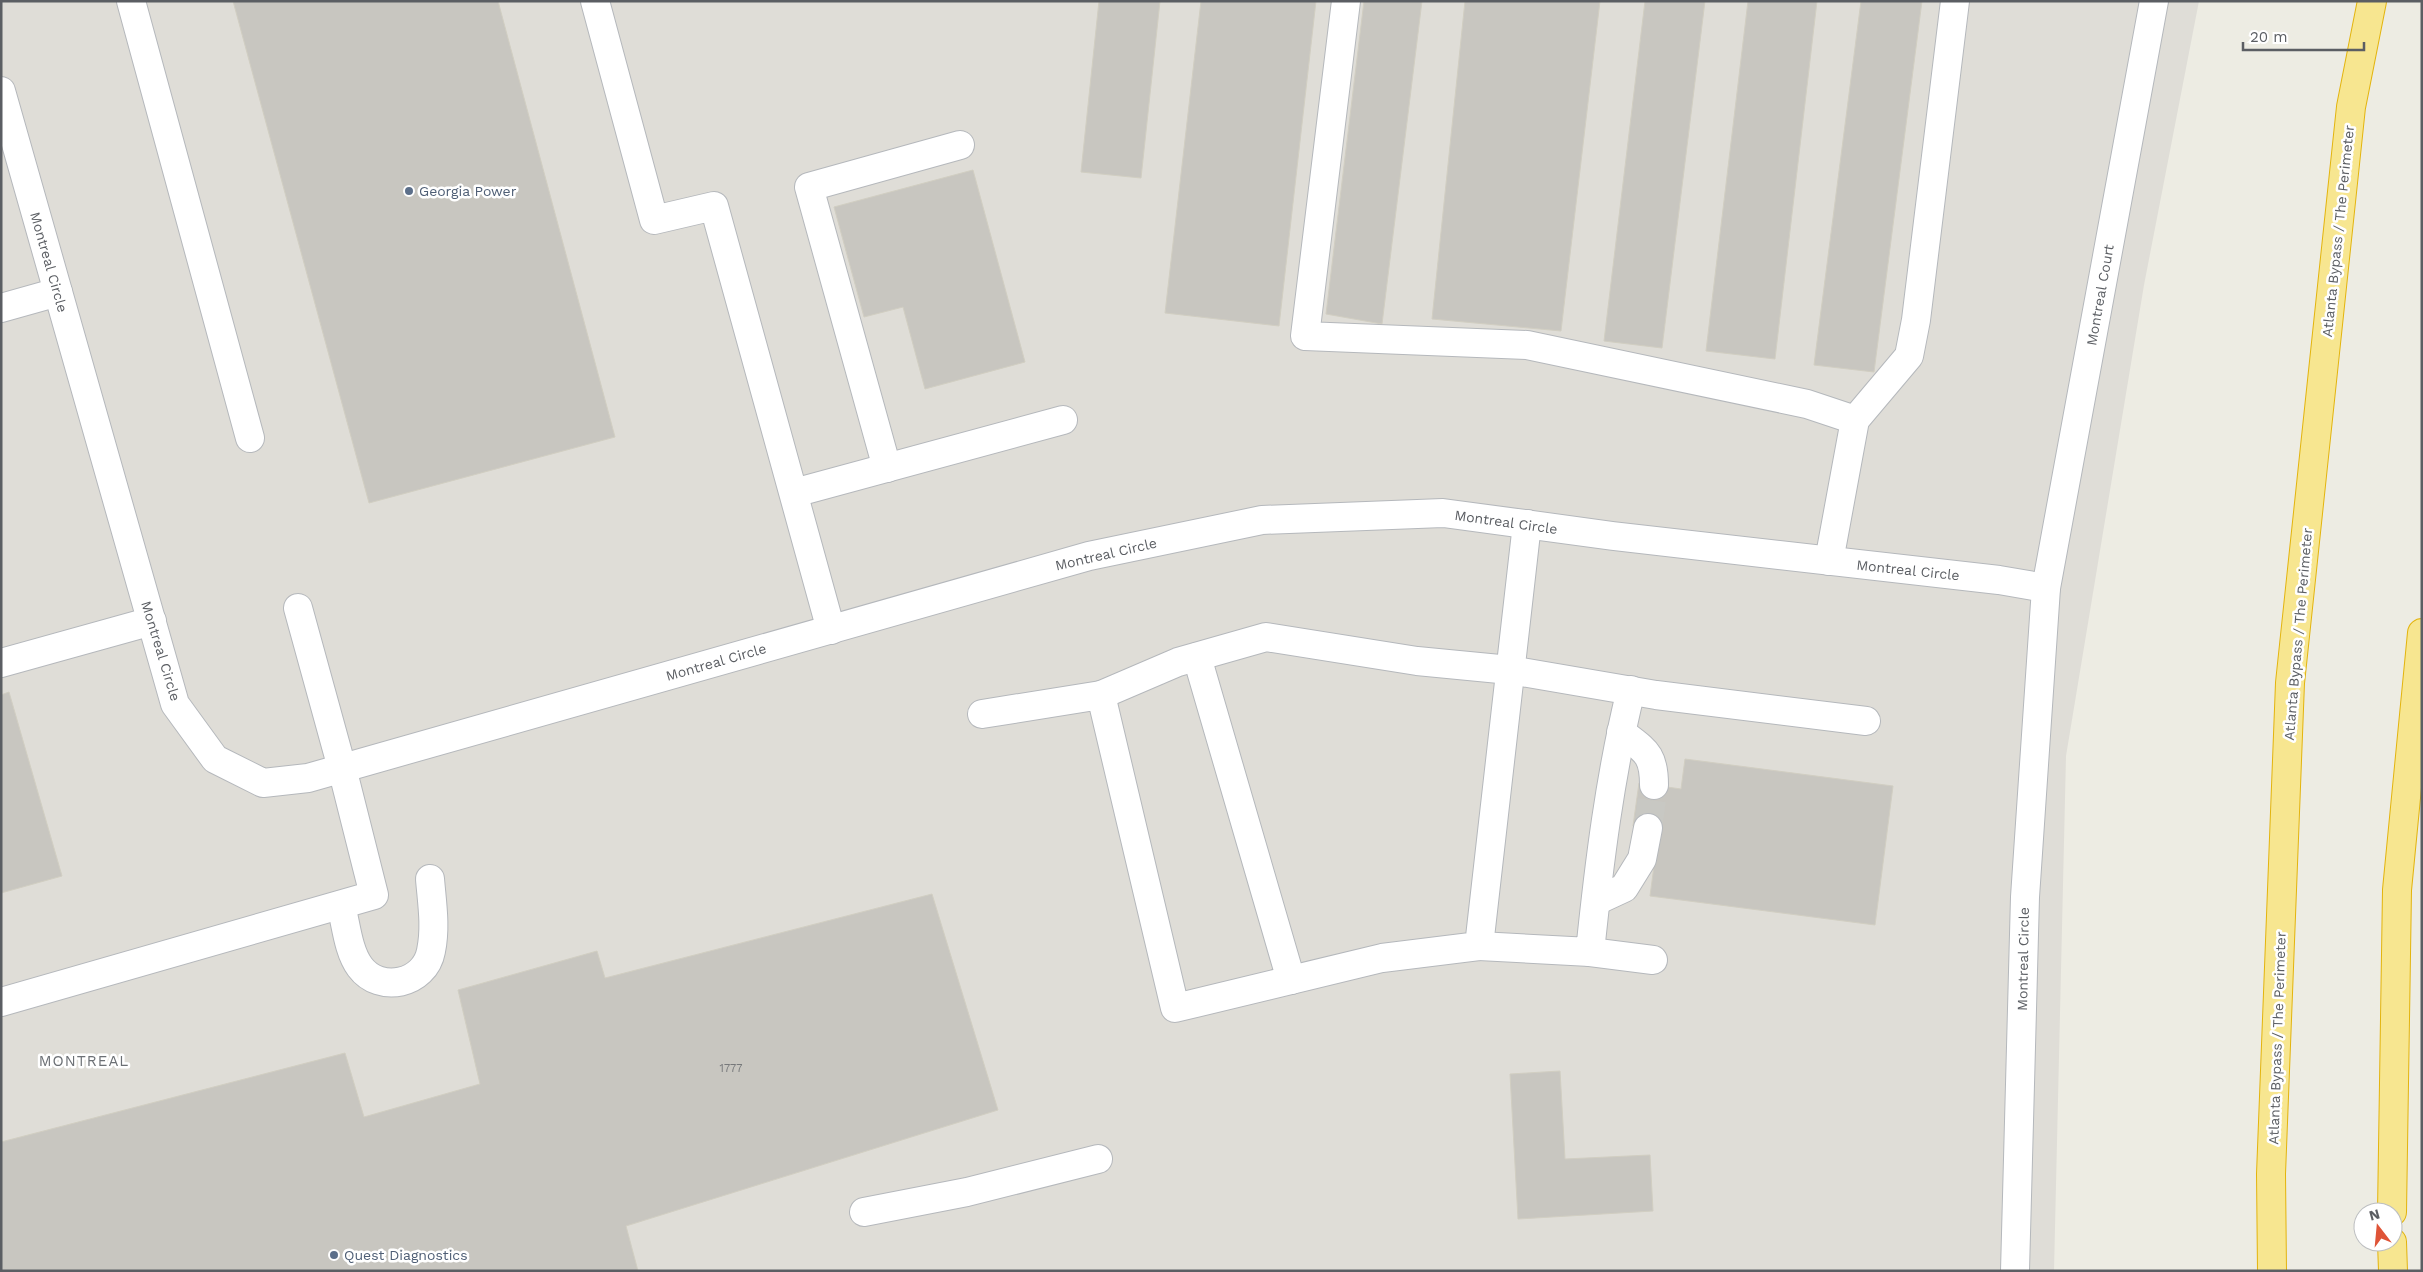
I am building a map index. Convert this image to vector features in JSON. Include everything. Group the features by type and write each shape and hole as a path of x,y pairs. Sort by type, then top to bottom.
{"highway":[{"name":"Atlanta Bypass / The Perimeter","path":"2272,1271 2271,1174 2290,683 2351,107 2372,1"},
{"path":"2392,1202 2398,890 2422,632"},
{"path":"2392,1252 2393,1271"}],"street":[{"path":"131,1 250,438"},
{"path":"595,1 654,220 714,206 831,630"},
{"path":"1346,1 1305,336 1527,345 1808,404 1855,420"},
{"path":"1829,561 1855,420 1909,356 1918,310 1955,1"},
{"name":"Montreal Court","path":"2046,588 2154,1"},
{"name":"Montreal Circle","path":"1,91 175,704 215,759 263,782 308,778 1089,556 1262,520 1443,513 1999,580 2046,588 2025,897 2015,1271"},
{"path":"888,468 809,187 960,146"},
{"path":"1,308 58,292"},
{"path":"794,493 1063,420"},
{"path":"1479,946 1527,524"},
{"path":"1,1002 374,895 342,768 298,608"},
{"path":"1,663 152,621"},
{"path":"982,714 1102,695 1178,662 1266,637 1417,662 1510,670 1656,695 1866,721"},
{"path":"1197,657 1291,980"},
{"path":"1590,952 1621,732 1631,690"},
{"path":"1102,695 1175,1008 1382,958 1479,946 1590,952 1653,960"},
{"path":"1621,732 1648,753 1654,768 1654,785"},
{"path":"1596,901 1624,888 1642,859 1648,828"},
{"path":"341,905 351,947 359,967 372,978 386,984 402,981 416,976 431,953 434,926 430,879"},
{"path":"864,1212 967,1192 1098,1159"}],"shaded area":[{"path":"1,1 2199,1 2144,285 2066,756 2054,1271 1,1271"}],"building":[{"path":"233,1 498,1 615,437 369,503"},
{"path":"1099,1 1160,1 1141,178 1081,172"},
{"path":"1201,1 1316,1 1279,326 1165,313"},
{"path":"1364,1 1422,1 1382,324 1326,314"},
{"path":"1465,1 1600,1 1561,331 1432,319"},
{"path":"1645,1 1705,1 1662,348 1604,341"},
{"path":"1748,1 1817,1 1775,359 1706,351"},
{"path":"1861,1 1922,1 1874,372 1814,365"},
{"path":"973,170 1025,362 925,389 903,307 864,317 834,207"},
{"path":"9,692 62,876 1,893 1,695"},
{"path":"1685,759 1893,786 1875,925 1650,896 1659,829 1633,826 1639,783 1681,789"},
{"path":"932,894 998,1110 626,1226 638,1271 1,1271 1,1142 345,1053 364,1117 480,1084 458,990 597,951 605,978"},
{"path":"1560,1071 1565,1159 1650,1155 1653,1211 1518,1219 1510,1074"}],"tunnel":[{"path":"1648,828 1654,785"}],"place":[{"name":"Georgia Power","path":"409,191"},
{"name":"Quest Diagnostics","path":"334,1255"}],"district":[{"name":"MONTREAL","path":"84,1061"}]}
